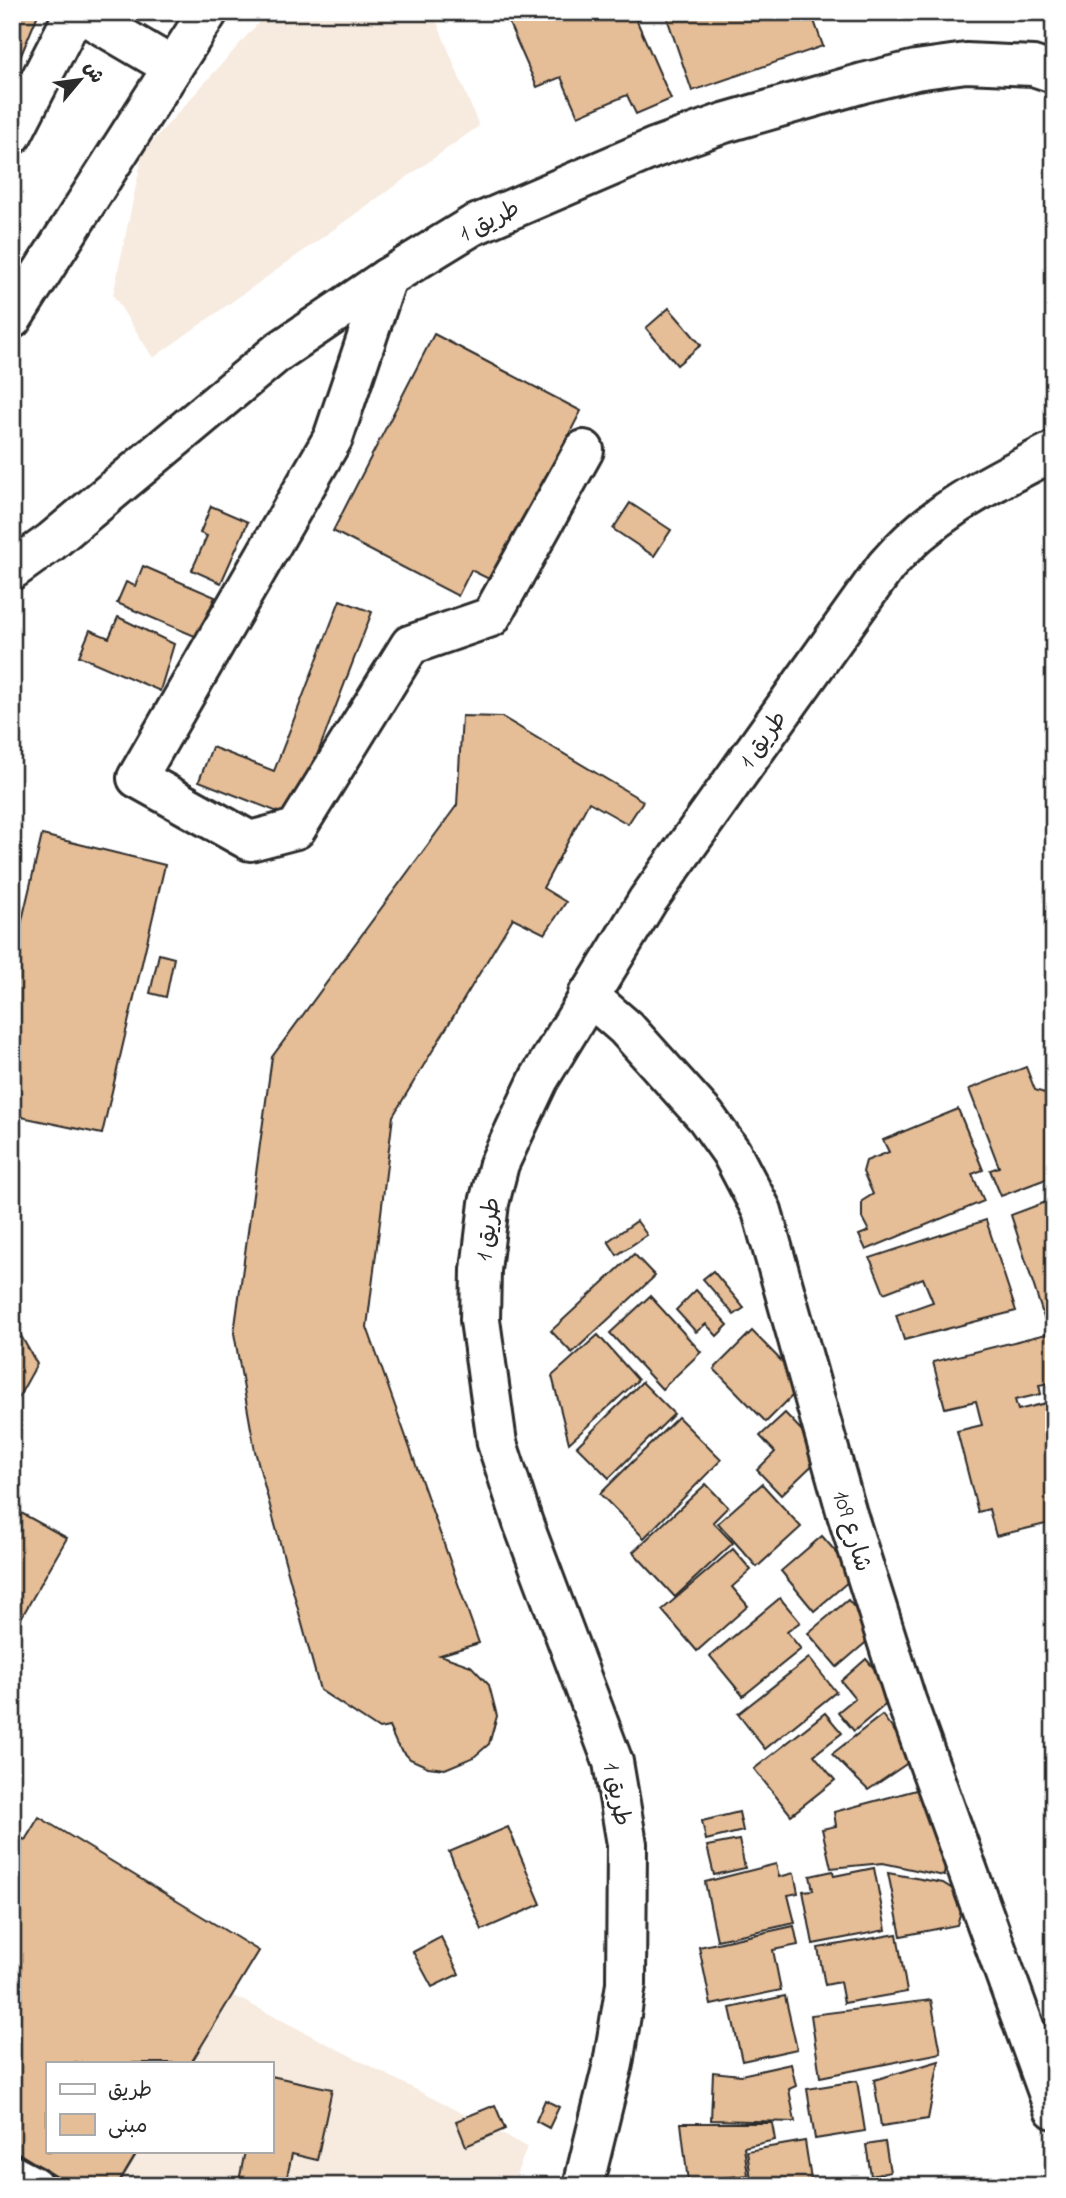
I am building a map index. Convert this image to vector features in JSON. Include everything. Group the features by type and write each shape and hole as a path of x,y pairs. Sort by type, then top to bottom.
{"street":[{"path":"12,135 77,12 171,66"},
{"path":"12,319 171,66 208,12"},
{"name":"طريق 1","path":"12,570 51,542 278,352 387,278 472,226 654,148 774,107 916,70 966,64 1033,65 1054,73"},
{"path":"387,278 333,438 137,778 250,841 296,830 410,645 491,617 584,450"},
{"name":"طريق 1","path":"583,2186 614,2064 626,1984 627,1844 623,1804 600,1721 523,1523 497,1443 480,1320 481,1270 489,1203 499,1164 539,1079 648,900 907,541 952,505 1054,451"},
{"name":"شارع 109","path":"588,995 626,1028 706,1118 731,1152 762,1211 847,1514 906,1700 1054,2109"},
{"path":"12,2175 33,2186"}],"shaded area":[{"path":"268,12 433,12 479,126 153,358 113,295 143,152"},
{"path":"12,1881 527,2147 512,2186 12,2186"}],"building":[{"path":"12,12 39,12 12,77"},
{"path":"504,12 633,12 671,99 636,114 627,95 578,116 561,77 537,87"},
{"path":"665,12 792,12 795,20 812,15 823,46 692,91"},
{"path":"669,308 701,345 677,365 646,328"},
{"path":"434,334 581,411 493,581 471,570 458,596 333,531"},
{"path":"630,503 671,530 654,556 613,529"},
{"path":"211,506 248,522 221,583 192,570 207,536 200,533"},
{"path":"143,566 215,597 197,637 117,603 126,582 135,586"},
{"path":"340,600 372,612 293,818 199,781 212,747 274,771"},
{"path":"118,617 174,644 160,691 79,656 90,630 109,638"},
{"path":"462,716 502,717 643,801 628,824 589,802 543,888 566,902 545,934 513,918 393,1116 367,1327 479,1643 440,1655 471,1666 489,1685 497,1716 489,1744 474,1757 445,1769 428,1767 410,1759 397,1745 389,1727 379,1729 320,1690 255,1451 234,1333 272,1057 457,805"},
{"path":"42,835 165,865 102,1134 12,1115 12,963"},
{"path":"159,954 174,958 166,997 150,993"},
{"path":"1026,1067 1035,1090 1054,1096 1054,1176 1001,1196 990,1170 999,1167 969,1089"},
{"path":"958,1109 983,1170 972,1174 984,1201 866,1250 859,1235 869,1231 862,1218 862,1201 873,1194 863,1172 866,1161 889,1152 883,1140"},
{"path":"1054,1199 1054,1329 1048,1330 1011,1215"},
{"path":"986,1220 1016,1311 904,1340 896,1315 933,1302 923,1278 884,1293 870,1258"},
{"path":"637,1221 647,1235 617,1255 608,1241"},
{"path":"634,1254 655,1276 572,1353 551,1331"},
{"path":"713,1271 744,1308 734,1315 703,1279"},
{"path":"696,1290 728,1325 717,1336 706,1324 696,1332 676,1310"},
{"path":"650,1296 701,1352 662,1389 610,1333"},
{"path":"12,1320 37,1364 12,1409"},
{"path":"752,1331 804,1384 766,1422 714,1369"},
{"path":"1054,1332 1054,1382 1039,1385 1041,1394 1015,1400 1018,1410 1046,1403 1048,1413 1054,1411 1054,1522 996,1536 989,1509 978,1512 957,1431 982,1425 976,1401 945,1408 933,1362"},
{"path":"598,1335 638,1380 569,1443 552,1376"},
{"path":"642,1382 674,1414 609,1478 577,1446"},
{"path":"785,1413 824,1454 781,1495 757,1470 775,1452 760,1436"},
{"path":"678,1417 721,1460 644,1538 600,1494"},
{"path":"706,1484 728,1507 713,1522 733,1543 675,1597 633,1552"},
{"path":"762,1484 801,1527 757,1567 718,1523"},
{"path":"12,1508 67,1538 12,1634"},
{"path":"822,1536 856,1575 814,1611 781,1571"},
{"path":"733,1549 751,1570 732,1587 748,1606 697,1651 662,1610"},
{"path":"780,1598 800,1622 787,1632 801,1649 743,1696 710,1656"},
{"path":"848,1600 877,1633 837,1667 808,1633"},
{"path":"809,1658 836,1692 765,1749 738,1714"},
{"path":"866,1659 897,1695 854,1731 838,1712 855,1698 841,1681"},
{"path":"825,1713 842,1733 814,1755 835,1780 791,1815 754,1769"},
{"path":"882,1715 915,1758 868,1790 832,1754"},
{"path":"931,1786 948,1836 944,1876 883,1863 831,1868 822,1829 836,1826 834,1812"},
{"path":"739,1812 743,1831 706,1840 702,1821"},
{"path":"39,1817 259,1951 192,2062 46,2062 46,2152 137,2152 117,2186 72,2186 12,2149 12,1832 25,1840"},
{"path":"508,1827 541,1904 482,1930 449,1852"},
{"path":"739,1840 745,1868 714,1875 707,1846"},
{"path":"776,1864 779,1877 794,1873 798,1893 788,1895 795,1923 717,1940 705,1882"},
{"path":"874,1868 886,1930 813,1944 803,1891 813,1890 810,1876 833,1871 834,1876"},
{"path":"888,1873 943,1883 965,1897 957,1925 901,1936"},
{"path":"794,1926 798,1945 773,1950 781,1990 711,2005 699,1947"},
{"path":"897,1934 907,1992 844,2003 840,1982 825,1985 818,1948"},
{"path":"441,1937 459,1974 432,1987 413,1952"},
{"path":"785,1996 797,2049 742,2061 730,2008"},
{"path":"931,2000 941,2053 820,2077 811,2015"},
{"path":"939,2061 928,2119 881,2126 874,2080"},
{"path":"791,2064 796,2086 789,2089 795,2122 711,2120 713,2072 741,2075"},
{"path":"273,2076 332,2089 317,2160 292,2154 285,2186 238,2186 245,2152 273,2152"},
{"path":"857,2081 865,2131 815,2139 807,2089"},
{"path":"545,2100 559,2107 549,2128 536,2121"},
{"path":"495,2105 505,2129 466,2146 456,2121"},
{"path":"681,2123 772,2123 775,2140 744,2147 748,2175 688,2182"},
{"path":"805,2141 812,2186 752,2186 747,2151"},
{"path":"885,2142 890,2172 871,2176 866,2145"}]}
